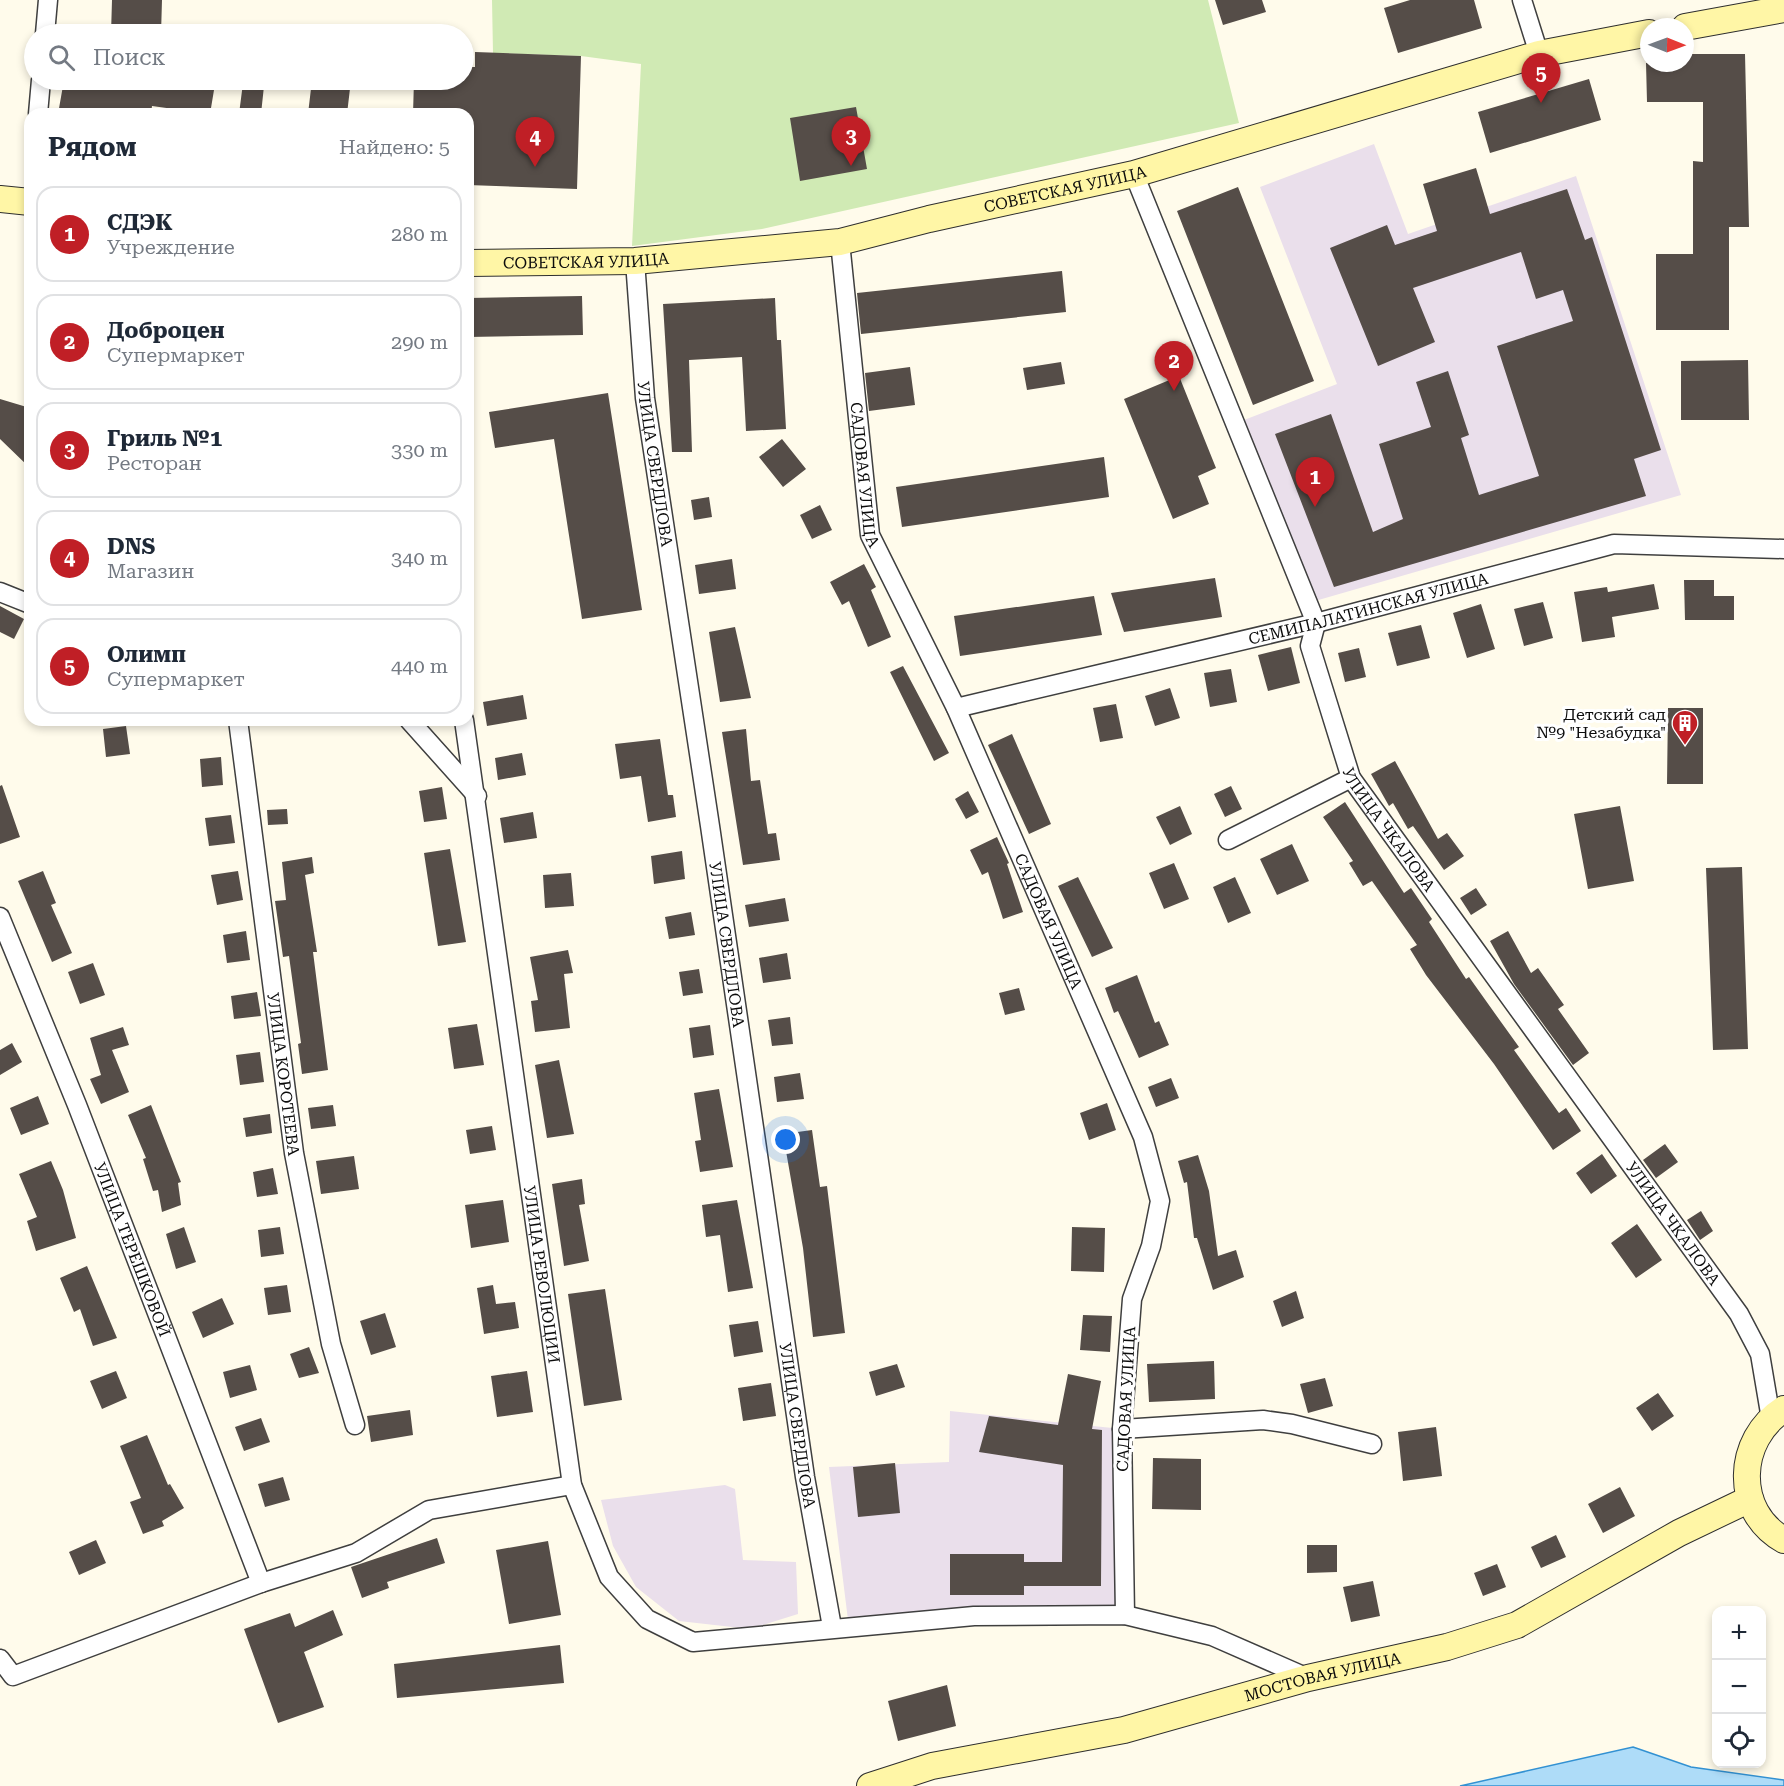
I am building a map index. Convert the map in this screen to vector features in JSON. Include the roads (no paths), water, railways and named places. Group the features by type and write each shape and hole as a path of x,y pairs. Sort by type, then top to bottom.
{"main road":[{"path":"1694,25 1784,9"},
{"name":"СОВЕТСКАЯ УЛИЦА","path":"474,263 635,261 840,242 929,219 1134,174 1539,54 1640,35"},
{"path":"0,199 24,201"},
{"path":"1780,1411 1758,1434 1749,1452 1746,1471 1750,1499 1774,1533 1784,1552"},
{"name":"МОСТОВАЯ УЛИЦА","path":"870,1786 932,1766 1124,1730 1308,1677 1447,1647 1517,1625 1679,1533 1750,1499"}],"street":[{"path":"46,24 48,0"},
{"path":"1522,0 1539,54"},
{"path":"39,108 40,90"},
{"path":"1134,174 1316,623"},
{"name":"САДОВАЯ УЛИЦА","path":"840,242 870,535 956,708 1143,1137 1160,1201 1151,1246 1132,1299 1122,1429 1125,1615"},
{"name":"УЛИЦА СВЕРДЛОВА","path":"635,261 645,398 805,1477 832,1627"},
{"name":"СЕМИПАЛАТИНСКАЯ УЛИЦА","path":"956,708 1316,623 1614,544 1784,549"},
{"path":"0,592 24,602"},
{"name":"УЛИЦА ЧКАЛОВА","path":"1316,623 1310,646 1351,778 1739,1314 1760,1354 1780,1411"},
{"name":"УЛИЦА КОРОТЕЕВА","path":"239,726 294,1153 331,1344 355,1425"},
{"path":"414,726 477,796"},
{"name":"УЛИЦА РЕВОЛЮЦИИ","path":"465,726 477,796 572,1485 609,1577 646,1618 693,1642 832,1627 974,1616 1125,1615 1212,1636 1308,1677"},
{"path":"1228,840 1351,778"},
{"name":"УЛИЦА ТЕРЕШКОВОЙ","path":"0,917 77,1105 261,1583"},
{"path":"1122,1429 1263,1420 1292,1424 1372,1444"},
{"path":"0,1659 13,1676 261,1583 356,1553 429,1510 572,1485"}],"water":[{"path":"1633,1747 1691,1767 1784,1780 1784,1786 1460,1786"}],"place":[{"name":"Олимп","path":"1541,103"},
{"name":"Гриль №1","path":"851,166"},
{"name":"DNS","path":"535,167"},
{"name":"Доброцен","path":"1174,391"},
{"name":"СДЭК","path":"1315,507"},
{"name":"Детский сад №9 \"Незабудка\"","path":"1685,746"}]}
